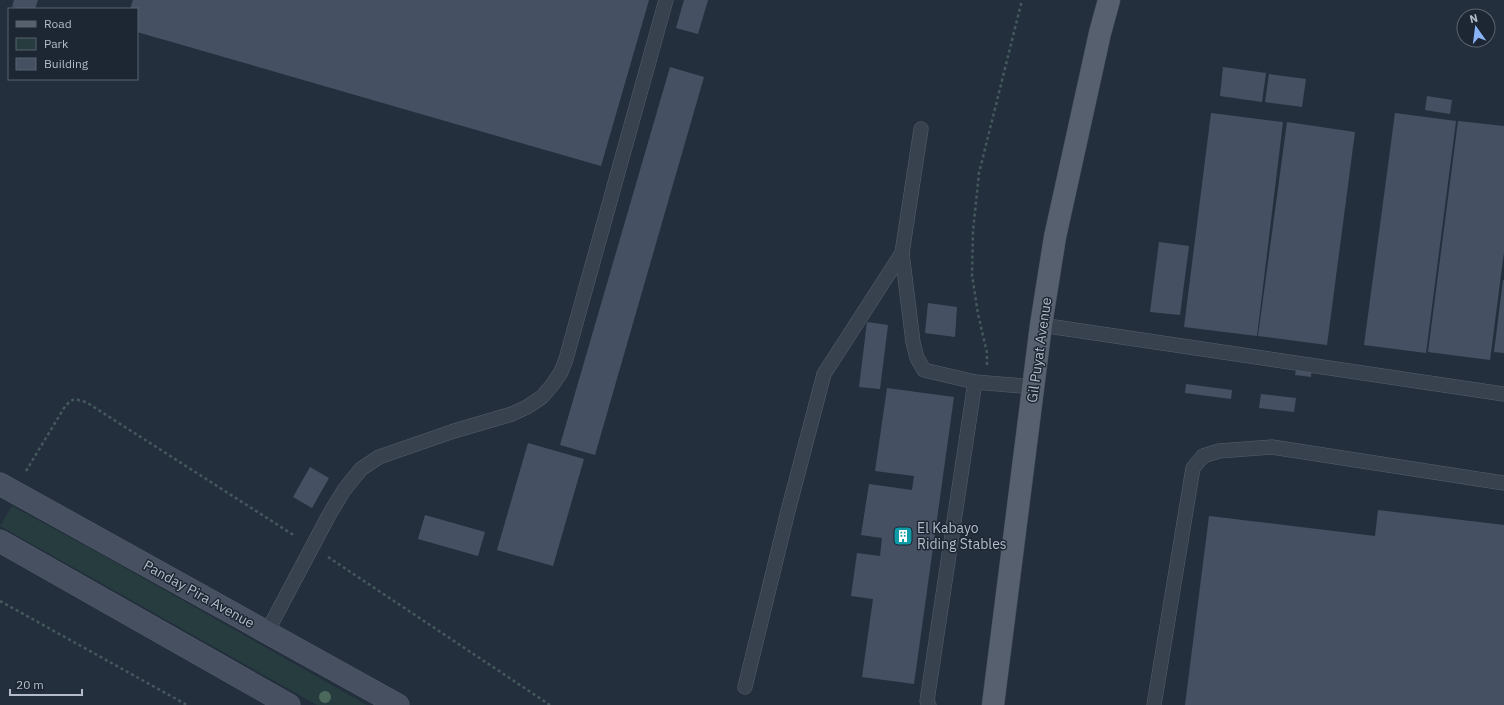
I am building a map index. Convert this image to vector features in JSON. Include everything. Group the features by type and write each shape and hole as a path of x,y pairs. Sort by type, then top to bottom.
{"main road":[{"name":"Gil Puyat Avenue","path":"993,705 1041,325 1055,237 1100,33 1109,0"},
{"name":"Panday Pira Avenue","path":"0,484 398,705"},
{"path":"0,541 289,705"}],"lane":[{"path":"267,632 312,546 344,490 361,469 379,457 527,408 542,397 561,372 566,359 666,0"},
{"path":"921,129 902,253 913,342 917,358 924,370 981,382 1034,387"},
{"path":"745,687 824,374 902,253"},
{"path":"1041,325 1504,394"},
{"path":"929,705 927,701 981,382"},
{"path":"1154,705 1194,468 1203,456 1219,451 1272,447 1504,483"}],"path":[{"path":"981,382 987,353 978,314 972,276 973,231 979,173 1022,0"},
{"path":"29,465 64,408 71,400 74,399 86,402 312,546 550,705"},
{"path":"0,601 186,705"}],"green space":[{"path":"12,506 99,553 367,705 317,705 0,526"}],"building":[{"path":"14,0 38,0 35,8 12,7"},
{"path":"133,0 649,0 601,166 138,32 138,8 130,8"},
{"path":"684,0 708,0 698,34 676,28"},
{"path":"670,67 704,77 595,455 560,445"},
{"path":"1223,67 1266,73 1262,102 1220,96"},
{"path":"1269,74 1306,79 1302,107 1265,102"},
{"path":"1427,96 1452,100 1450,114 1425,110"},
{"path":"1211,113 1283,122 1257,336 1184,327"},
{"path":"1395,113 1456,121 1426,353 1364,345"},
{"path":"1458,121 1504,126 1504,252 1490,360 1428,352"},
{"path":"1287,122 1355,132 1327,345 1258,336"},
{"path":"1159,242 1189,246 1180,315 1150,312"},
{"path":"1504,280 1504,353 1494,352"},
{"path":"928,303 957,307 955,337 925,333"},
{"path":"867,322 888,325 880,389 859,387"},
{"path":"1297,364 1312,366 1311,377 1295,375"},
{"path":"1186,384 1232,390 1231,399 1185,393"},
{"name":"El Kabayo Riding Stables","path":"887,388 954,397 914,684 862,677 873,599 851,596 857,553 880,556 882,538 861,535 869,484 912,490 914,476 875,471"},
{"path":"1261,394 1296,398 1294,412 1259,408"},
{"path":"528,443 584,459 553,566 497,550"},
{"path":"310,467 329,478 312,508 293,497"},
{"path":"1378,510 1504,525 1504,705 1185,705 1209,516 1375,536"},
{"path":"425,515 485,532 478,556 418,539"}],"place":[{"name":"El Kabayo Riding Stables","path":"903,536"}]}
